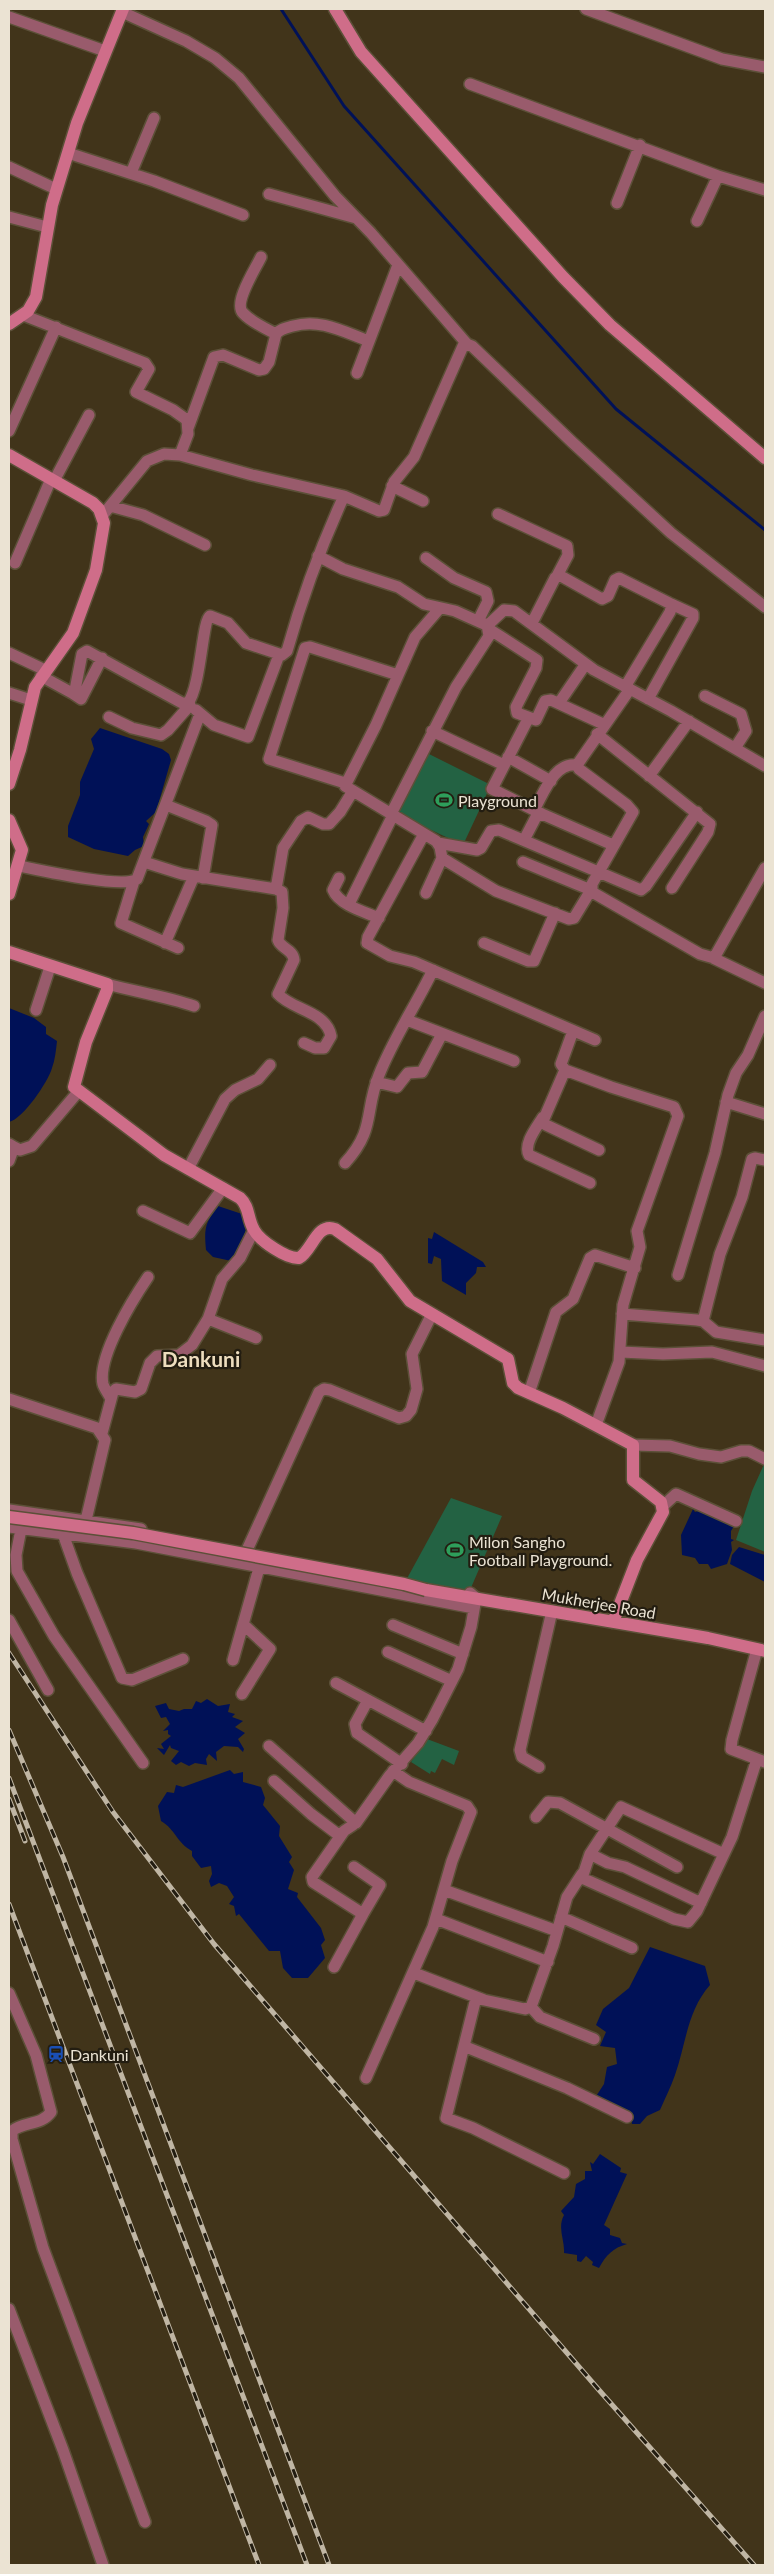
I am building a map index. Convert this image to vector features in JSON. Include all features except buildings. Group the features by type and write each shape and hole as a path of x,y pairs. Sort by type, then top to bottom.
{"street":[{"path":"335,9 361,52 563,278 610,325 765,458"},
{"path":"586,9 722,59 765,67"},
{"path":"9,324 28,311 36,297 47,227 56,189 105,51 123,11 186,41 226,66 239,78 329,189 467,344 472,346 671,533 765,607"},
{"path":"9,17 105,51"},
{"path":"470,84 640,145 718,176 765,190"},
{"path":"132,173 154,118"},
{"path":"617,202 640,145"},
{"path":"68,153 132,173 243,215"},
{"path":"9,167 56,189"},
{"path":"697,221 718,176"},
{"path":"269,194 356,218"},
{"path":"9,218 47,227"},
{"path":"261,256 241,298 240,306 242,313 276,334"},
{"path":"357,373 398,265"},
{"path":"23,315 144,361 149,369 136,392 184,416 188,428"},
{"path":"180,455 214,357 223,355 259,370 264,369 269,362 276,334 283,329 313,322 369,341"},
{"path":"9,431 56,327"},
{"path":"9,784 22,741 31,700 43,673 70,639 83,611 98,564 106,511 148,461 164,454 180,455 252,475 344,496 381,511 386,506 392,486 414,457 463,346 467,344"},
{"path":"15,563 52,480 89,415"},
{"path":"9,455 106,511 143,515 205,545"},
{"path":"392,486 423,501"},
{"path":"72,693 75,690 84,652 87,651 182,703 189,704 214,724 248,737 278,657 287,651 318,556 344,496"},
{"path":"498,514 567,546 568,555 532,623"},
{"path":"318,556 348,571 398,587 424,604 455,611 485,625 537,660 536,668 515,710 528,719 536,720 545,701 551,700 558,703 600,729 649,776 710,824 710,829 672,888"},
{"path":"349,904 432,731 456,687 489,636 485,625 488,601 486,592 454,578 426,558"},
{"path":"557,576 562,576 604,599 608,596 615,580 619,578 685,608 692,614 693,618 648,699"},
{"path":"524,840 551,781 562,767 577,765 627,688 670,612 669,602"},
{"path":"276,889 281,852 301,820 308,817 322,824 329,824 340,812 368,742 415,638 440,608"},
{"path":"485,625 506,609 514,611 585,665 764,763"},
{"path":"109,717 132,728 160,735 168,730 189,704 203,653 205,622 210,616 228,623 246,643 297,667"},
{"path":"398,675 308,647 304,648 269,759 349,787 438,843 480,850 489,833 495,829 599,871 638,890 643,889 697,812"},
{"path":"9,653 81,699 102,658"},
{"path":"558,703 585,665"},
{"path":"9,693 31,700"},
{"path":"705,696 741,714 746,731 735,748"},
{"path":"178,948 121,923 134,881 144,862 200,714"},
{"path":"528,719 493,786 494,791 613,845"},
{"path":"649,776 689,721"},
{"path":"432,731 551,781"},
{"path":"442,858 496,892 569,918 574,918 591,890 613,845 631,818 632,809 579,769 577,765"},
{"path":"166,805 212,825 199,877 166,943"},
{"path":"9,820 21,846 19,866 9,894"},
{"path":"424,834 368,937 367,943 390,956 411,960 595,1040"},
{"path":"426,893 442,858 438,843"},
{"path":"144,862 175,873 276,889 282,892 284,902 278,940 279,944 294,956 278,994 322,1020 330,1030 331,1036 324,1048 315,1048 304,1042"},
{"path":"523,862 591,890 593,894 620,910 700,954 765,983"},
{"path":"19,866 105,880 134,881"},
{"path":"712,958 716,957 765,868"},
{"path":"339,878 333,892 349,904 379,918"},
{"path":"484,943 528,961 534,961 555,913"},
{"path":"9,952 50,967 107,984 145,994 162,995 194,1006"},
{"path":"36,1010 50,967"},
{"path":"345,1163 357,1150 368,1129 376,1082 433,970"},
{"path":"765,973 763,979 765,983"},
{"path":"107,984 107,990 74,1082 78,1092 126,1128 245,1203 254,1230 261,1238 296,1258 302,1257 322,1230 328,1227 335,1229 369,1251 410,1301 504,1355 511,1364 513,1384 633,1445 670,1446 699,1454 721,1457 741,1451 748,1451 765,1459"},
{"path":"678,1275 715,1153 726,1102 736,1073 748,1055 765,1016"},
{"path":"407,1020 514,1061"},
{"path":"572,1031 562,1062 565,1070 526,1150 529,1155 590,1182"},
{"path":"376,1082 398,1087 408,1073 422,1072 442,1034"},
{"path":"188,1168 225,1098 235,1090 258,1078 270,1065"},
{"path":"565,1070 677,1110 678,1116 637,1231 640,1247 622,1314 621,1352 617,1370 596,1425"},
{"path":"9,1161 11,1146 20,1150 32,1146 78,1092"},
{"path":"726,1102 765,1114"},
{"path":"543,1116 546,1125 599,1150"},
{"path":"703,1321 720,1254 742,1197 752,1159 765,1160"},
{"path":"143,1211 190,1233 223,1188"},
{"path":"102,1433 110,1397 116,1389 135,1392 141,1389 150,1363 157,1356 186,1352 208,1318 222,1279 240,1258 254,1230"},
{"path":"529,1393 556,1312 573,1298 590,1258 595,1255 635,1268"},
{"path":"110,1397 103,1380 110,1345 124,1314 148,1277"},
{"path":"247,1550 319,1392 324,1389 330,1390 399,1418 406,1416 411,1410 417,1389 412,1354 432,1314"},
{"path":"622,1314 703,1321 716,1332 765,1340"},
{"path":"208,1318 256,1338"},
{"path":"621,1352 663,1354 712,1352 765,1366"},
{"path":"9,1399 97,1428 102,1433 105,1440 86,1520"},
{"path":"633,1445 633,1480 663,1506"},
{"path":"613,1622 630,1574 663,1512 663,1506 676,1494 736,1521"},
{"path":"9,1510 86,1520 467,1592 475,1603 472,1627 452,1681 426,1731 356,1823 340,1836 311,1880 363,1914"},
{"path":"24,1512 15,1564 18,1571 54,1636 143,1763"},
{"name":"Mukherjee Road","path":"9,1517 133,1533 404,1584 475,1603 552,1611 761,1650"},
{"path":"9,1527 20,1530 136,1543 259,1568 475,1603"},
{"path":"63,1534 77,1573 122,1678 132,1680 183,1660"},
{"path":"233,1660 259,1568"},
{"path":"538,1767 522,1757 520,1750 552,1611"},
{"path":"9,1620 48,1690"},
{"path":"242,1694 270,1649 243,1624"},
{"path":"393,1625 463,1654"},
{"path":"582,1874 585,1880 681,1922 688,1922 692,1919 738,1823 761,1761 731,1749 732,1740 761,1650"},
{"path":"388,1652 452,1681"},
{"path":"336,1684 426,1731"},
{"path":"366,2078 414,1973 436,1919 471,1812 470,1809 409,1782 398,1767 357,1733 355,1724 368,1700"},
{"path":"269,1746 356,1823"},
{"path":"274,1780 310,1814 340,1836"},
{"path":"536,1817 548,1802 554,1802 607,1828 677,1867"},
{"path":"531,2007 548,1962 568,1896 582,1874 590,1854 618,1809 625,1808 724,1854"},
{"path":"590,1854 608,1863 625,1867 701,1903"},
{"path":"334,1967 380,1885 354,1867"},
{"path":"444,1890 557,1931"},
{"path":"561,1918 632,1948"},
{"path":"436,1919 548,1962"},
{"path":"414,1973 476,1998 526,2009 531,2007"},
{"path":"9,1993 36,2056 51,2112 36,2123 17,2126 12,2130 12,2139 43,2248 145,2522"},
{"path":"476,1998 466,2046 446,2118 473,2128 564,2173"},
{"path":"531,2007 540,2017 594,2039"},
{"path":"466,2046 567,2088 627,2117"},
{"path":"9,2309 12,2327 63,2450 103,2565"}],"green space":[{"name":"Playground","path":"427,753 491,785 463,845 397,814"},
{"path":"765,1462 765,1552 736,1540 752,1491"},
{"name":"Milon Sangho Football Playground.","path":"451,1498 502,1516 467,1597 404,1584"},
{"path":"427,1739 459,1751 454,1765 442,1759 435,1773 431,1771 430,1774 411,1762"}],"shaded area":[{"path":"100,728 162,749 169,754 171,760 156,812 146,821 149,824 143,837 144,846 128,856 94,849 68,837 68,826 80,795 80,782 94,749 91,739"},
{"path":"9,1008 34,1018 46,1027 46,1034 57,1041 53,1065 46,1082 28,1107 9,1122"},
{"path":"218,1206 245,1215 246,1229 236,1262 213,1257 206,1250 206,1226"},
{"path":"434,1232 483,1262 486,1267 477,1267 476,1273 466,1283 466,1295 442,1281 441,1259 434,1256 432,1264 428,1263 428,1238 432,1239"},
{"path":"693,1509 695,1512 699,1511 734,1526 731,1531 731,1539 734,1540 731,1542 732,1550 727,1564 711,1569 708,1564 699,1564 695,1558 682,1555 681,1535"},
{"path":"739,1547 765,1555 765,1582 730,1564 732,1555"},
{"path":"207,1699 218,1706 230,1704 228,1712 235,1714 232,1717 243,1721 235,1727 245,1733 238,1739 244,1749 243,1752 238,1747 224,1746 216,1752 217,1761 209,1754 206,1759 207,1765 195,1763 189,1766 181,1762 176,1765 171,1761 179,1751 171,1748 170,1745 164,1755 157,1748 164,1749 161,1744 171,1736 168,1734 168,1730 163,1731 170,1724 166,1717 161,1718 155,1706 166,1703 169,1709 179,1711 192,1709 196,1701 201,1703"},
{"path":"230,1770 234,1774 243,1772 243,1782 261,1787 265,1798 263,1805 280,1826 279,1836 292,1857 289,1862 294,1870 288,1889 298,1893 297,1897 321,1928 325,1940 321,1945 325,1958 308,1978 292,1978 283,1968 280,1951 269,1951 239,1914 236,1916 234,1906 229,1904 234,1897 227,1886 219,1883 211,1887 209,1881 212,1874 211,1866 201,1868 192,1856 192,1851 161,1821 158,1806 167,1792 174,1793 176,1785 183,1787"},
{"path":"650,1947 705,1966 710,1985 696,2006 675,2075 660,2110 647,2116 640,2124 632,2124 631,2117 593,2101 604,2084 607,2067 617,2064 615,2048 600,2046 606,2032 596,2025 603,2009 629,1988"},
{"path":"600,2154 621,2168 620,2172 627,2174 604,2225 610,2229 610,2235 620,2238 622,2243 627,2244 610,2253 599,2268 592,2265 593,2262 586,2256 581,2262 577,2261 577,2255 564,2253 561,2225 564,2215 561,2211 574,2197 576,2184 585,2179 585,2171 592,2171 590,2162 593,2164"}],"waterway":[{"path":"281,9 344,106 616,409 765,530"}],"railway":[{"path":"9,1653 113,1812 214,1944 599,2390 754,2565"},
{"path":"9,1730 63,1857 329,2565"},
{"path":"9,1778 307,2565"},
{"path":"9,1799 25,1841"},
{"path":"9,1904 259,2565"}],"place":[{"name":"Playground","path":"444,800"},
{"name":"Milon Sangho Football Playground.","path":"455,1550"},
{"name":"Dankuni","path":"56,2054"}],"district":[{"name":"Dankuni","path":"201,1358"}]}
